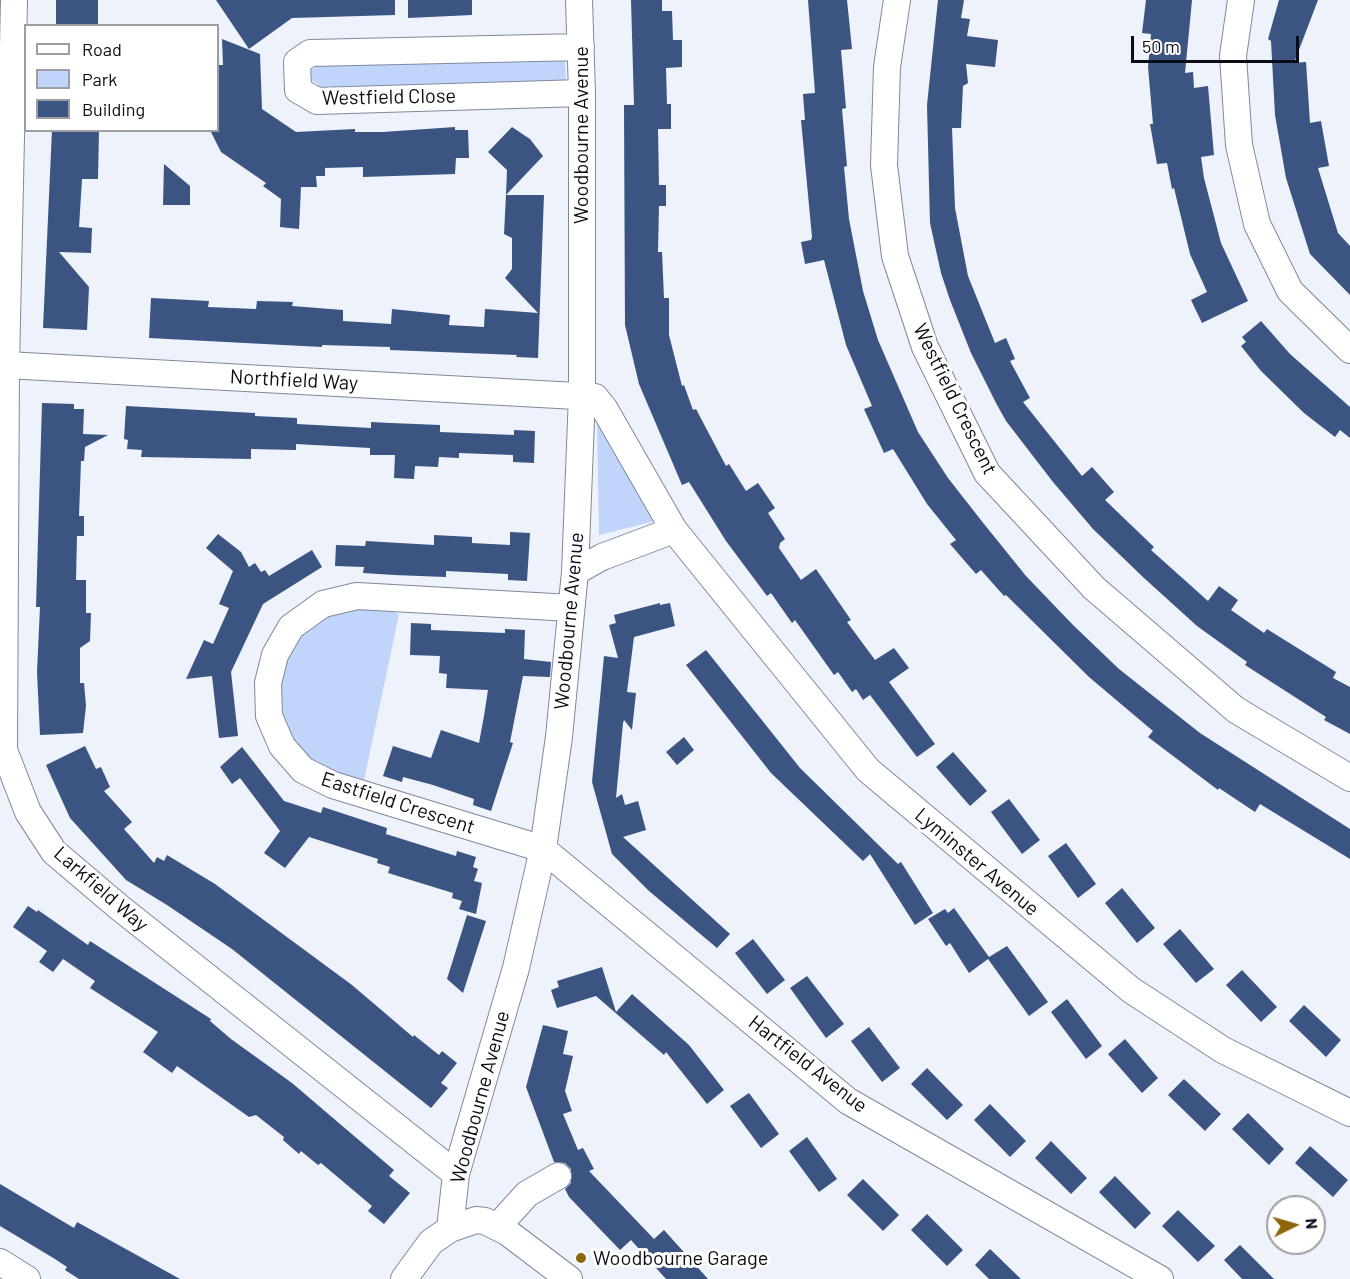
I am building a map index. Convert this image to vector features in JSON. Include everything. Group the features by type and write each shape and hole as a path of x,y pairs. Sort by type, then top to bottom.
{"street":[{"name":"Larkfield Way","path":"14,0 6,365 4,750 28,812 54,852 456,1174"},
{"name":"Woodbourne Avenue","path":"450,1229 456,1174 516,968 543,849 559,737 575,572 582,395 582,93 579,0"},
{"name":"Westfield Crescent","path":"897,0 888,67 884,165 895,256 925,347 987,472 1094,588 1236,710 1350,778"},
{"path":"1241,0 1233,56 1239,145 1257,224 1290,291 1350,350"},
{"name":"Westfield Close","path":"581,46 310,53 297,62 298,90 317,101 582,93"},
{"name":"Northfield Way","path":"6,365 582,395"},
{"name":"Lyminster Avenue","path":"582,395 594,397 604,408 674,530 868,770 1131,990 1223,1050 1350,1113"},
{"path":"575,572 602,557 674,530"},
{"name":"Eastfield Crescent","path":"543,849 333,785 303,770 282,746 270,716 268,683 275,655 291,627 323,604 357,596 571,608"},
{"name":"Hartfield Avenue","path":"543,849 849,1101 1160,1279"},
{"path":"498,1226 527,1194 558,1176"},
{"path":"404,1279 431,1242 450,1229 476,1220 498,1226 569,1279"},
{"path":"0,1262 27,1279"}],"green space":[{"path":"565,59 566,83 319,89 318,84 309,79 311,70 319,65"},
{"path":"597,422 655,521 599,535"},
{"path":"380,608 399,614 363,785 306,759 283,724 277,696 290,649 306,629 329,614 347,609"}],"building":[{"path":"56,0 98,0 98,24 56,24"},
{"path":"216,0 395,0 395,15 292,18 249,49"},
{"path":"408,0 472,0 472,15 408,18"},
{"path":"631,0 662,0 662,11 672,11 673,40 682,40 682,67 666,68 667,104 671,104 671,129 658,129 659,185 666,185 666,206 659,206 658,252 662,252 664,298 669,298 669,335 682,386 684,385 693,410 696,409 726,466 729,464 746,491 758,483 775,508 768,513 785,539 780,543 779,548 801,580 816,569 851,620 847,622 875,660 894,648 909,668 889,682 935,744 917,757 870,695 863,700 856,689 852,692 838,672 834,675 795,620 792,623 771,593 767,596 726,541 689,482 682,485 639,384 625,325 624,105 634,105"},
{"path":"808,0 847,0 852,49 841,50 846,108 842,109 847,166 844,167 849,219 863,291 878,340 918,432 948,478 984,524 1026,576 1073,625 1119,669 1200,733 1350,829 1350,859 1260,804 1255,812 1219,788 1218,790 1148,737 1153,731 1089,677 1006,595 1004,596 981,570 976,574 950,544 956,540 927,504 893,449 884,453 864,409 872,406 846,345 824,260 805,264 801,242 811,240 812,237 801,120 805,120 803,94 815,93"},
{"path":"938,0 964,0 961,18 970,19 967,36 998,40 995,67 966,64 968,83 963,86 961,128 952,128 955,208 968,276 995,343 1006,338 1015,359 1010,361 1030,398 1023,402 1082,476 1092,467 1114,492 1105,500 1154,547 1151,550 1208,601 1219,586 1238,600 1231,610 1264,633 1267,629 1336,672 1333,678 1350,687 1350,734 1324,720 1326,717 1245,665 1247,662 1197,626 1144,578 1093,529 1006,421 971,353 950,300 941,273 930,223 927,105"},
{"path":"1146,0 1192,0 1185,73 1193,72 1194,88 1208,86 1214,155 1201,157 1204,178 1221,243 1248,301 1202,323 1191,300 1207,292 1190,254 1167,163 1157,164 1150,124 1153,124 1148,67 1151,34 1142,33"},
{"path":"1279,0 1318,0 1294,63 1306,62 1310,123 1321,121 1329,166 1318,168 1338,233 1350,246 1350,295 1310,254 1286,178 1275,115 1271,41 1268,39"},
{"path":"222,39 260,54 262,109 296,132 355,129 355,132 383,132 455,127 455,130 468,130 469,158 456,158 455,174 363,177 363,167 325,168 325,176 316,176 317,187 301,187 299,229 280,227 281,199 263,186 266,183 221,152 211,132 219,132 219,65 223,65"},
{"path":"512,127 530,139 543,156 506,195 507,170 488,152"},
{"path":"52,132 99,132 98,179 82,179 79,227 92,228 91,253 59,252 89,287 87,330 43,328"},
{"path":"164,164 190,186 190,205 163,205"},
{"path":"506,195 544,195 538,358 516,357 517,355 390,350 390,347 322,345 322,347 149,338 151,298 209,301 208,307 256,309 257,301 293,302 292,306 343,310 343,321 391,324 392,309 450,315 449,325 484,327 485,309 538,313 505,278 512,269 512,238 504,234"},
{"path":"1261,321 1290,354 1350,407 1350,438 1340,430 1335,437 1304,413 1261,371 1241,346 1246,342 1242,337"},
{"path":"42,403 74,404 74,409 84,409 83,434 108,435 85,447 84,461 81,461 79,516 84,516 84,536 77,536 76,580 86,580 86,613 91,613 90,641 80,648 80,683 84,683 86,706 83,733 40,735 37,672 40,607 36,607"},
{"path":"126,406 255,413 255,416 297,418 297,424 371,428 371,422 440,425 440,432 514,435 514,430 535,431 534,463 513,462 513,455 459,453 459,458 439,457 438,467 415,466 414,479 394,478 395,455 370,455 370,448 296,444 296,450 251,449 251,459 141,457 142,450 127,449 128,440 124,439"},
{"path":"510,532 530,533 527,581 508,580 508,574 446,571 446,577 394,575 363,573 364,567 335,566 336,545 365,546 366,541 434,545 434,535 472,537 472,543 510,545"},
{"path":"218,534 241,552 249,567 255,563 261,572 265,570 269,576 312,550 322,567 263,604 231,672 238,736 219,738 212,676 186,679 204,640 213,644 229,608 219,604 233,571 206,548"},
{"path":"660,603 660,605 670,603 675,626 634,637 627,692 636,693 632,730 624,720 616,798 622,794 625,805 638,801 646,830 623,837 730,934 717,948 649,891 612,854 592,782 604,656 618,658 609,625 616,623 614,615"},
{"path":"411,623 431,624 431,630 505,633 505,629 525,630 524,659 551,662 550,677 523,676 510,742 513,743 491,811 473,805 474,799 433,785 403,777 402,782 383,776 393,746 431,758 441,730 479,743 484,716 488,690 446,688 447,674 439,673 440,656 410,655"},
{"path":"706,650 800,768 898,864 901,862 933,913 915,925 870,854 863,861 771,773 686,665"},
{"path":"684,737 694,750 677,765 666,752"},
{"path":"85,746 96,769 101,767 110,787 104,791 132,822 124,829 154,863 157,857 164,861 167,855 215,884 352,985 413,1037 414,1035 439,1055 442,1051 457,1063 441,1083 448,1088 431,1108 232,949 126,880 70,818 46,765"},
{"path":"242,747 284,801 321,813 323,807 387,828 386,834 456,856 457,851 476,857 473,867 478,869 474,881 482,883 476,914 459,909 462,901 452,898 453,893 388,873 390,867 377,863 378,859 309,837 285,868 264,853 280,831 240,778 232,784 220,767"},
{"path":"953,752 987,791 970,806 936,767"},
{"path":"1009,799 1040,840 1022,854 991,812"},
{"path":"1066,843 1096,884 1078,898 1048,856"},
{"path":"1122,888 1155,928 1137,943 1105,903"},
{"path":"28,906 37,912 38,910 88,945 90,941 211,1019 210,1021 231,1039 292,1083 394,1170 389,1176 410,1193 384,1224 368,1211 372,1206 321,1163 318,1165 301,1151 299,1154 283,1140 284,1137 256,1115 249,1117 177,1066 172,1073 143,1052 158,1032 90,988 95,981 63,959 53,972 39,962 47,951 13,927"},
{"path":"954,908 989,957 1007,946 1048,1002 1029,1016 988,959 969,973 950,943 946,946 928,919 945,909 948,913"},
{"path":"467,915 486,921 463,993 447,979"},
{"path":"1180,929 1214,969 1196,983 1163,944"},
{"path":"753,939 785,980 767,994 735,953"},
{"path":"602,967 616,1012 632,994 689,1045 724,1090 707,1104 666,1052 664,1055 596,996 557,1008 551,990 559,987 557,981"},
{"path":"1242,970 1277,1007 1261,1022 1226,985"},
{"path":"807,976 844,1024 826,1038 790,988"},
{"path":"1067,999 1102,1046 1086,1059 1051,1012"},
{"path":"1304,1005 1341,1040 1326,1057 1289,1021"},
{"path":"543,1025 568,1031 563,1054 573,1056 565,1091 572,1111 563,1114 578,1150 583,1148 594,1169 589,1171 654,1239 664,1230 708,1279 666,1279 631,1240 620,1250 569,1197 565,1189 571,1183 571,1169 565,1163 554,1162 526,1087"},
{"path":"869,1027 900,1068 882,1082 851,1041"},
{"path":"1125,1039 1158,1078 1142,1093 1108,1054"},
{"path":"927,1068 963,1105 947,1120 911,1084"},
{"path":"1184,1079 1221,1114 1205,1131 1168,1095"},
{"path":"749,1093 779,1134 761,1148 730,1106"},
{"path":"990,1104 1026,1141 1010,1157 974,1120"},
{"path":"1248,1113 1284,1149 1269,1165 1232,1129"},
{"path":"807,1137 837,1179 819,1192 789,1151"},
{"path":"1051,1141 1087,1178 1071,1194 1035,1158"},
{"path":"1310,1146 1348,1180 1333,1197 1295,1163"},
{"path":"1115,1176 1151,1213 1135,1229 1099,1192"},
{"path":"863,1179 899,1215 883,1231 847,1195"},
{"path":"0,1184 74,1228 77,1222 180,1279 79,1279 65,1270 67,1267 0,1226"},
{"path":"1178,1210 1215,1246 1198,1262 1162,1226"},
{"path":"927,1214 963,1250 947,1266 911,1230"},
{"path":"1240,1245 1274,1279 1242,1279 1224,1260"},
{"path":"990,1249 1021,1279 989,1279 975,1265"}],"place":[{"name":"Woodbourne Garage","path":"581,1258"}]}
